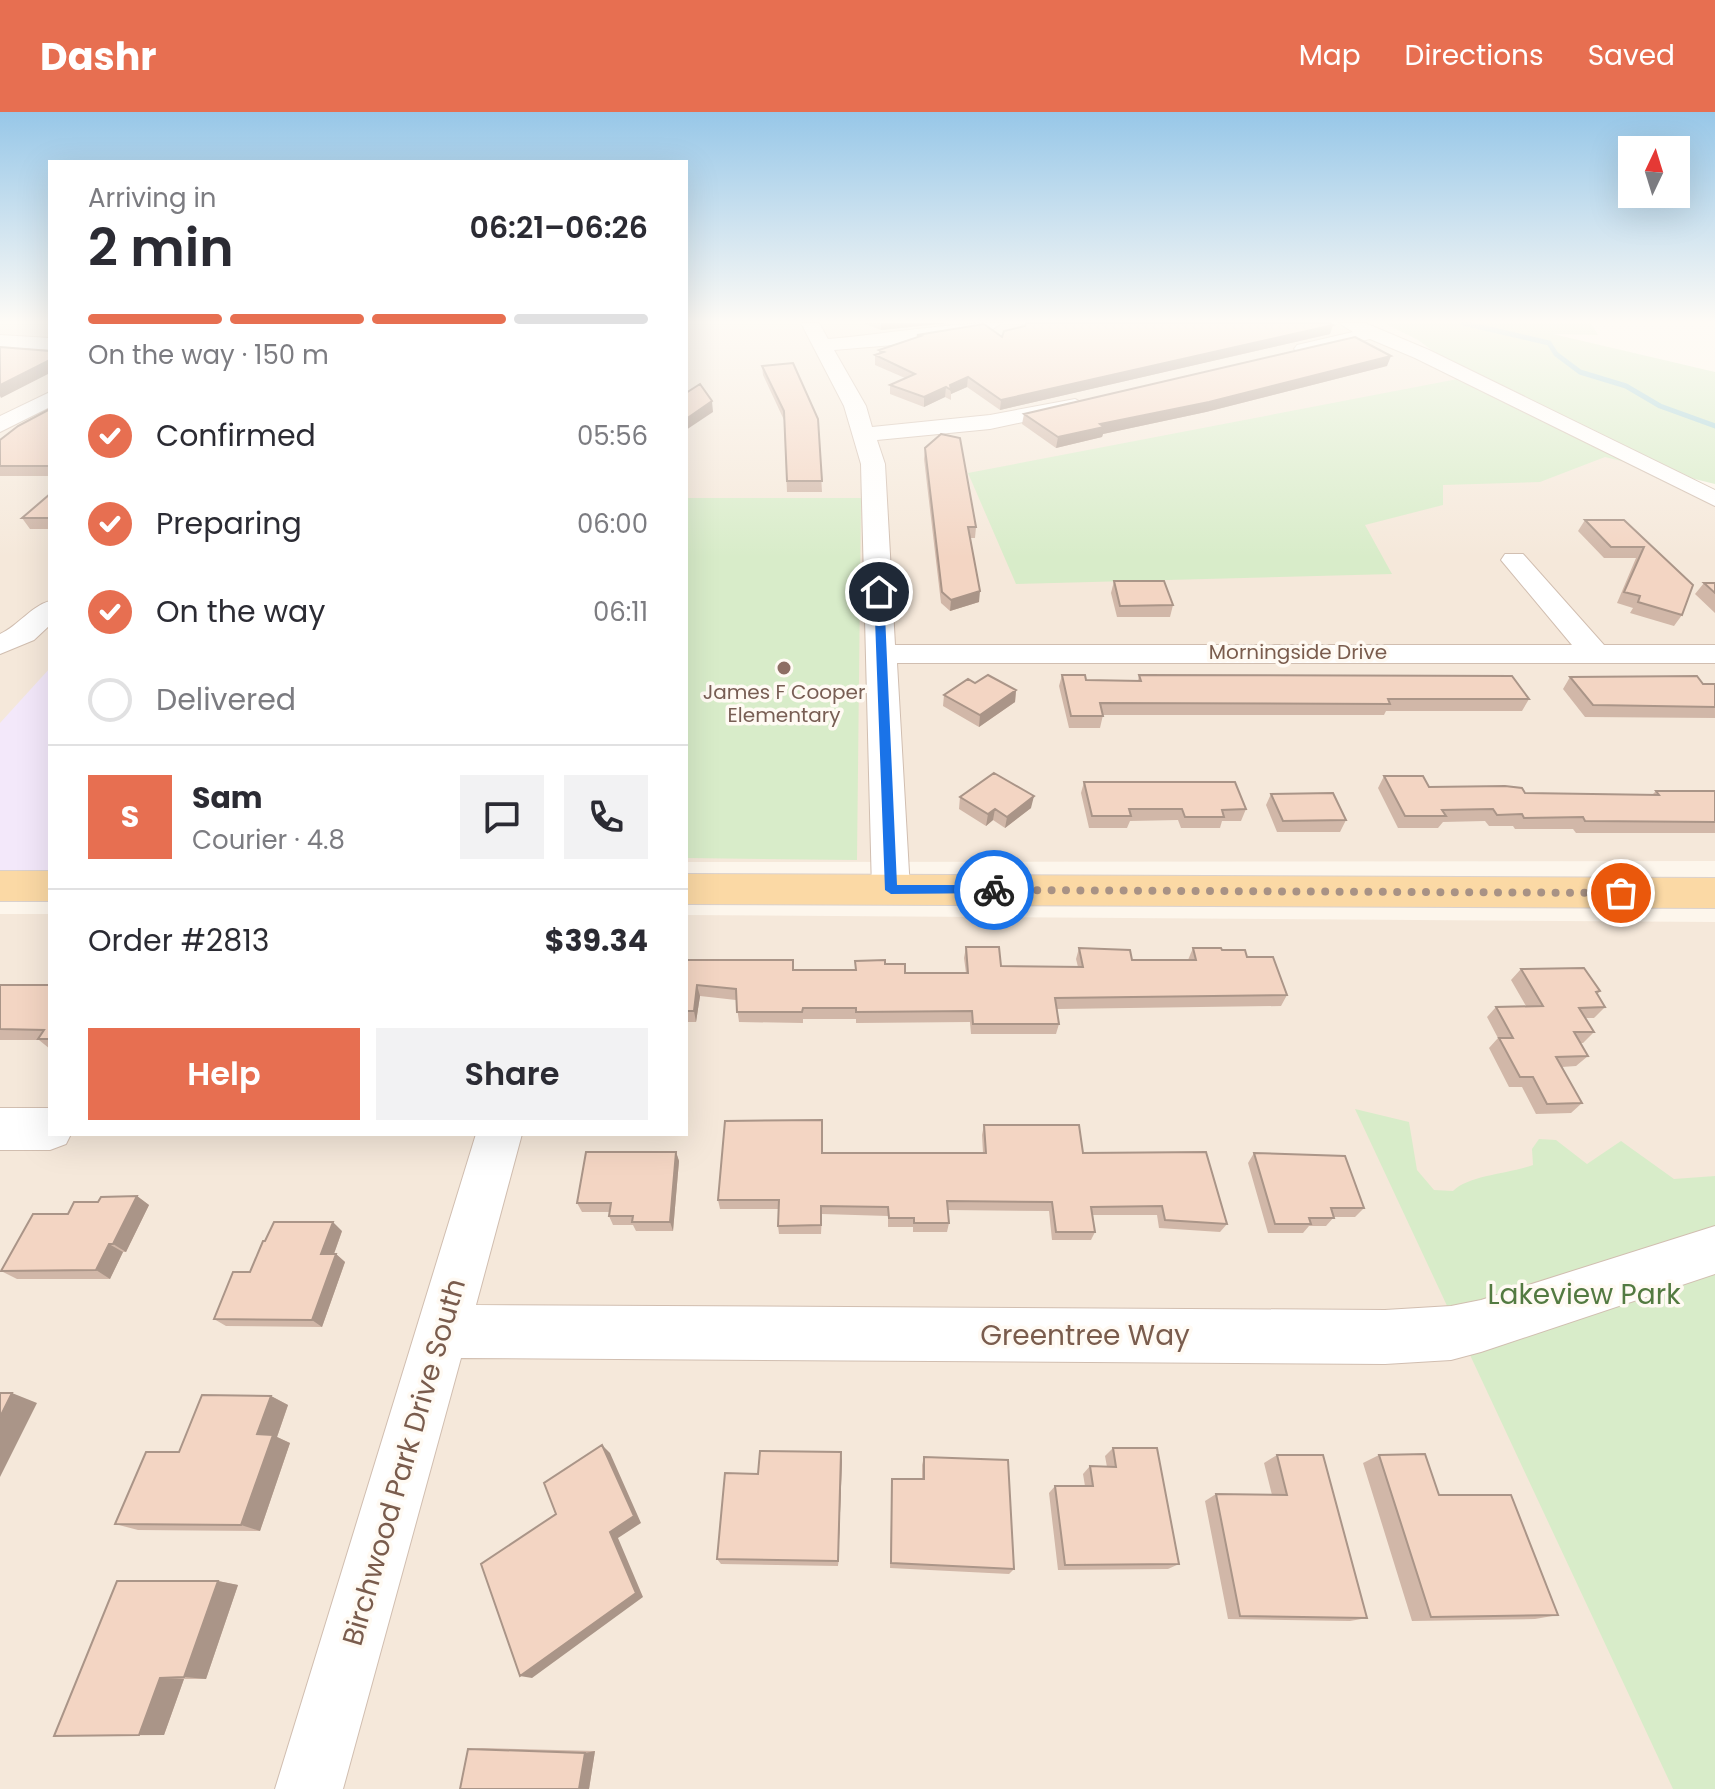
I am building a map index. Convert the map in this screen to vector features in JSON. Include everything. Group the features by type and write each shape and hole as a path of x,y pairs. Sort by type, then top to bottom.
{"main road":[{"path":"0,886 48,886"},
{"path":"688,889 1715,893"}],"street":[{"path":"0,425 44,401"},
{"path":"852,401 873,464 891,890"},
{"path":"865,434 990,422 1089,401"},
{"path":"1517,401 1715,499"},
{"path":"1514,560 1595,653"},
{"path":"12,639 48,612"},
{"name":"Morningside Drive","path":"882,654 1715,654"},
{"path":"0,1129 48,1129"},
{"name":"Birchwood Park Drive South","path":"309,1789 498,1136"},
{"name":"Greentree Way","path":"442,1331 1385,1337 1451,1333 1715,1250"}],"shaded area":[{"path":"0,401 48,401 48,864 0,864"},
{"path":"688,401 1513,401 1715,500 1715,861 688,862"},
{"path":"48,670 48,886 0,886 0,723"},
{"path":"0,914 48,914 48,1136 688,1136 688,915 1715,922 1715,1789 0,1789"}],"green space":[{"path":"1342,401 1715,401 1715,484 1605,457 1540,482 1443,485 1443,505 1365,525 1392,574 1016,584 968,473"},
{"name":"James F Cooper Elementary","path":"688,498 861,498 857,860 688,858"},
{"name":"Lakeview Park","path":"1355,1109 1409,1122 1417,1170 1434,1190 1453,1191 1469,1181 1533,1165 1532,1149 1539,1139 1556,1140 1587,1164 1621,1141 1674,1179 1715,1176 1715,1789 1673,1789"}],"building":[{"path":"688,401 712,401 688,418"},
{"path":"779,401 810,401 818,419 822,481 787,481 784,411"},
{"path":"1079,401 1212,401 1100,424 1104,427 1058,437 1024,414"},
{"path":"48,410 48,466 0,466 0,440"},
{"path":"941,434 960,438 976,527 968,527 980,591 951,600 942,592 925,448"},
{"path":"48,496 48,518 22,518"},
{"path":"1585,520 1624,520 1693,585 1682,615 1638,602 1640,596 1624,592 1644,547 1611,547"},
{"path":"1114,581 1164,581 1173,605 1120,606"},
{"path":"1704,583 1715,583 1715,593"},
{"path":"988,675 1016,690 980,715 944,695 968,679 975,683"},
{"path":"1062,675 1085,675 1086,680 1141,681 1139,675 1512,676 1529,699 1388,699 1390,704 1100,703 1103,716 1071,716"},
{"path":"1697,676 1703,684 1715,684 1715,707 1593,705 1570,677"},
{"path":"994,773 1034,796 1007,817 995,809 988,814 960,797"},
{"path":"1384,776 1423,776 1429,787 1505,786 1522,788 1525,793 1659,795 1656,791 1715,791 1715,822 1524,818 1522,814 1497,815 1493,809 1442,810 1446,816 1405,816"},
{"path":"1084,782 1235,782 1246,809 1222,810 1224,817 1185,817 1182,809 1129,809 1131,816 1092,816"},
{"path":"1333,793 1346,820 1283,821 1271,794"},
{"path":"966,947 999,947 1001,966 1083,967 1079,948 1130,950 1132,960 1196,960 1193,948 1221,948 1245,950 1247,957 1273,957 1287,995 1055,998 1059,1024 973,1024 972,1011 856,1012 856,1008 803,1008 802,1012 737,1012 736,989 697,985 694,1011 688,1011 688,960 793,960 793,970 856,970 855,961 885,960 885,964 905,964 905,973 968,973"},
{"path":"1584,968 1600,991 1596,992 1605,1007 1579,1008 1594,1032 1574,1032 1588,1056 1556,1057 1582,1103 1547,1104 1533,1077 1520,1077 1499,1038 1513,1038 1496,1007 1543,1006 1521,969"},
{"path":"0,985 48,985 48,1039 38,1039 44,1030 0,1029"},
{"path":"822,1120 822,1153 986,1153 984,1125 1079,1125 1083,1153 1206,1152 1227,1224 1165,1220 1162,1206 1091,1207 1095,1232 1056,1232 1052,1202 947,1201 949,1223 914,1223 914,1218 889,1218 888,1207 821,1206 821,1225 778,1226 779,1200 718,1200 725,1121"},
{"path":"586,1152 676,1152 670,1222 632,1222 633,1216 609,1216 611,1203 577,1203"},
{"path":"1254,1153 1345,1156 1364,1208 1331,1208 1334,1218 1309,1218 1311,1224 1275,1224"},
{"path":"137,1196 96,1270 1,1271 33,1214 68,1214 74,1202 98,1202 101,1197"},
{"path":"274,1222 333,1222 321,1254 336,1254 312,1320 214,1319 233,1272 250,1272"},
{"path":"0,1393 12,1393 0,1417"},
{"path":"202,1395 271,1396 257,1434 273,1435 241,1525 115,1524 146,1452 179,1452"},
{"path":"602,1445 634,1516 610,1532 636,1593 520,1676 481,1564 556,1514 544,1483"},
{"path":"1113,1448 1157,1448 1179,1564 1065,1565 1055,1486 1093,1486 1090,1466 1116,1467"},
{"path":"760,1451 841,1452 838,1561 717,1559 725,1473 758,1474"},
{"path":"1425,1454 1439,1495 1511,1495 1558,1615 1431,1617 1379,1455"},
{"path":"1277,1455 1323,1455 1367,1618 1240,1616 1216,1494 1287,1495"},
{"path":"924,1457 1008,1460 1014,1569 891,1563 892,1479 924,1479"},
{"path":"117,1581 218,1581 184,1677 160,1678 139,1735 54,1736"},
{"path":"468,1749 585,1753 579,1789 460,1789"}],"waterway":[{"path":"1652,401 1715,426"}],"way so far":[{"path":"994,890 1621,893"}],"place":[{"name":"James F Cooper Elementary","path":"784,668"}],"route":[{"path":"879,592 891,890 994,890"}]}
